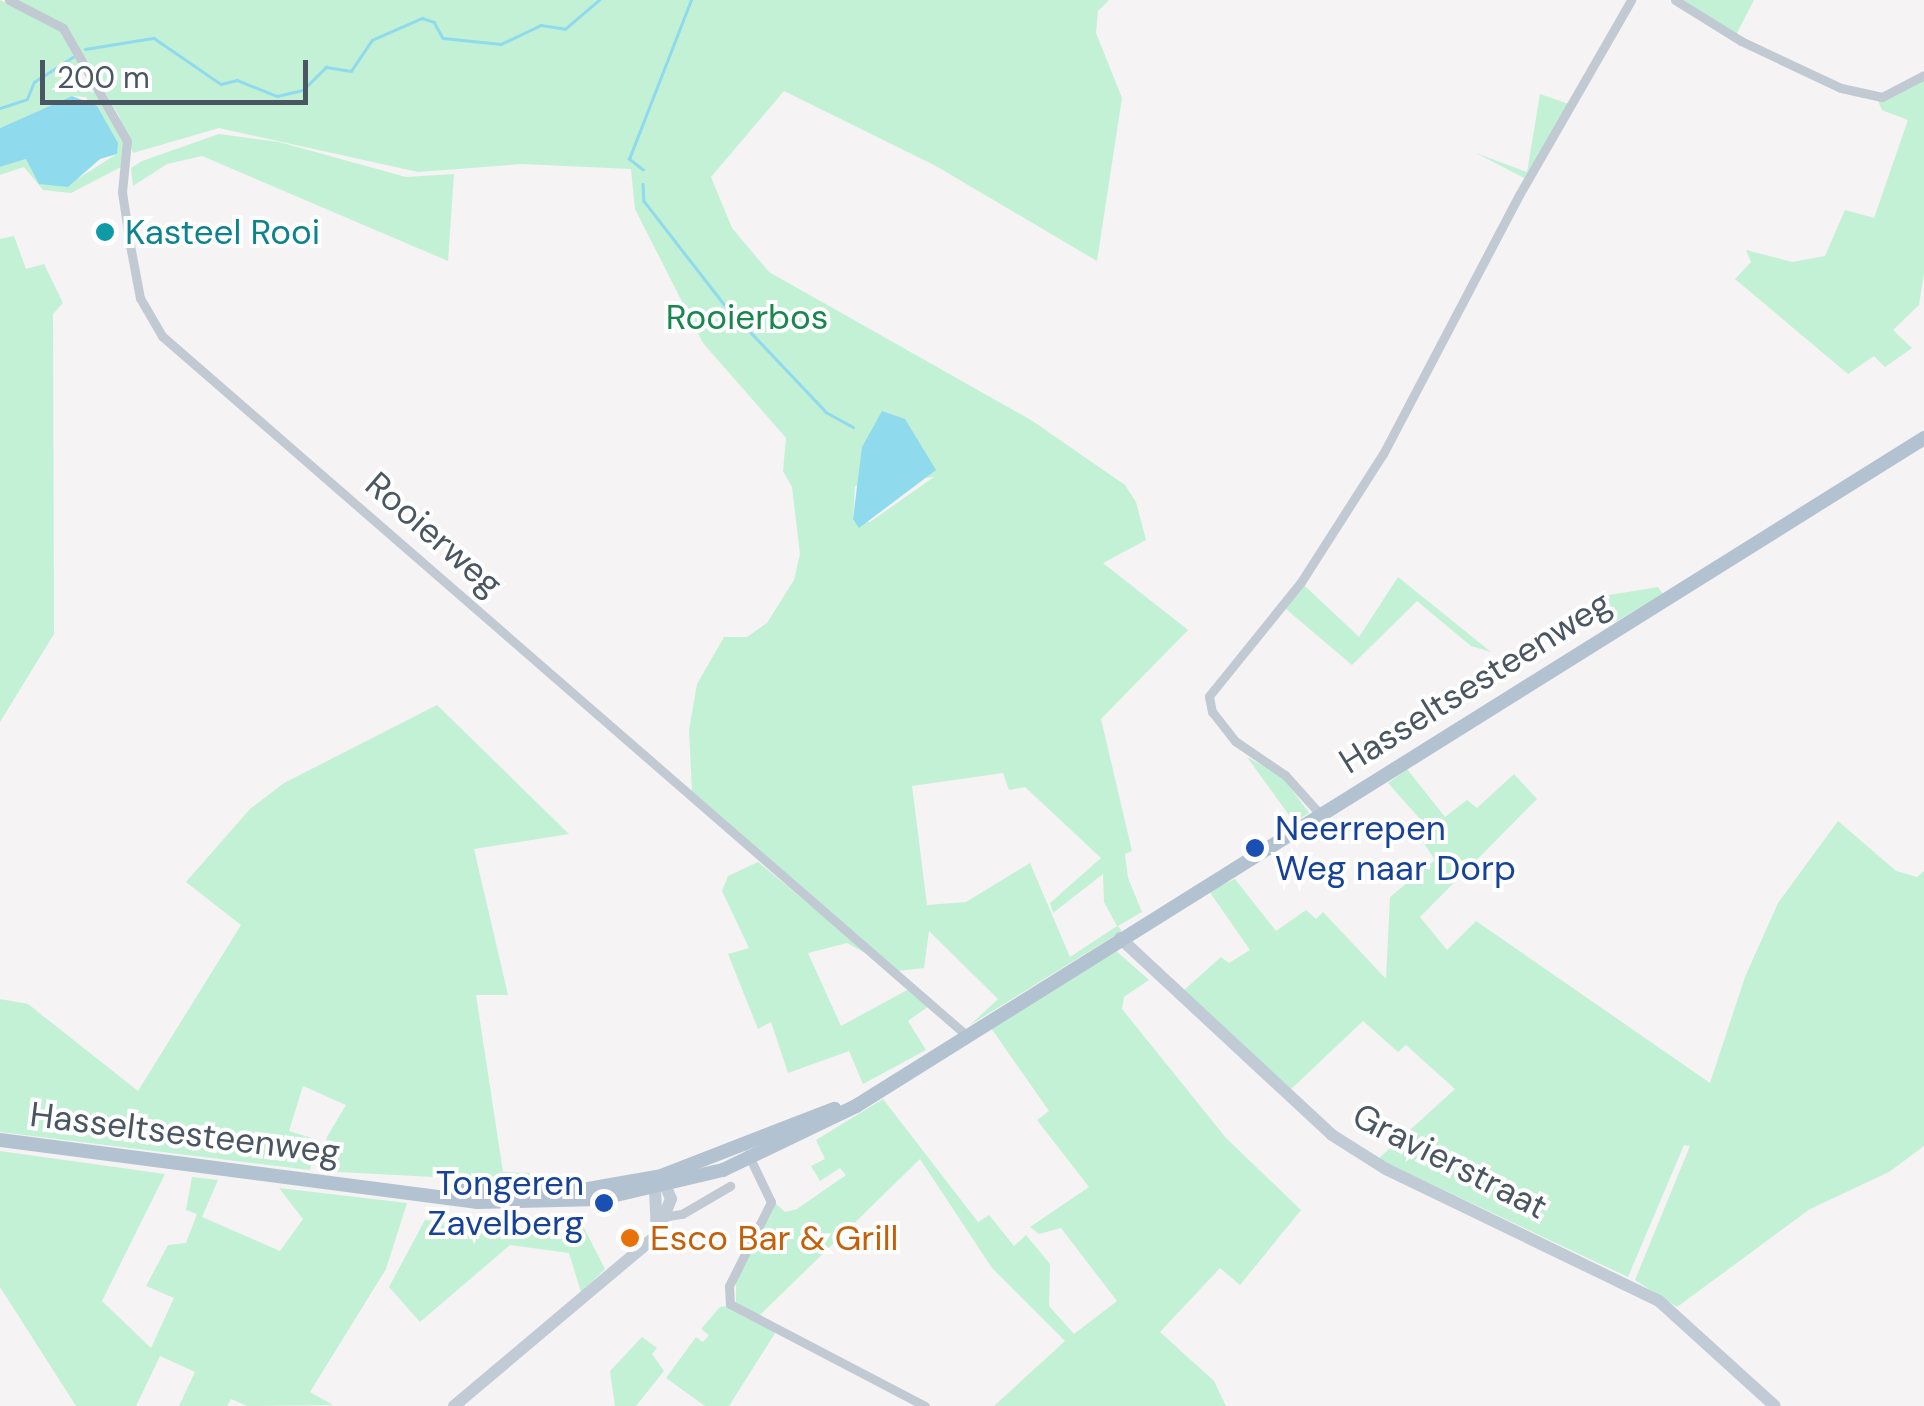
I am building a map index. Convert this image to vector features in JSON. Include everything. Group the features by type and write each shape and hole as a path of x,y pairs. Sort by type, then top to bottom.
{"main road":[{"name":"Hasseltsesteenweg","path":"0,1140 546,1204 662,1184 747,1149 824,1125 1924,438"}],"street":[{"name":"Rooierweg","path":"9,0 63,28 127,140 122,192 130,245 140,298 162,336 966,1034"},
{"path":"1320,814 1285,775 1235,740 1212,712 1209,696 1301,582 1383,454 1519,194 1631,0"},
{"path":"1675,0 1740,42 1841,88 1882,97 1924,75"},
{"name":"Gravierstraat","path":"1120,938 1354,1151 1659,1300 1774,1406"},
{"path":"747,1149 771,1202 730,1286 730,1304 925,1406"},
{"path":"454,1406 657,1236 664,1218 662,1184"},
{"path":"664,1218 730,1186"}],"green space":[{"path":"0,0 59,27 80,63 64,77 72,87 99,94 126,149 123,166 71,193 43,190 24,167 0,175 0,167 26,159 77,179 117,154 86,97 72,96 0,128"},
{"name":"Rooierbos","path":"16,0 1109,0 1098,11 1096,33 1122,98 1097,261 936,166 784,91 711,177 732,228 769,272 1031,420 1125,485 1136,502 1146,540 1103,563 1188,630 1101,719 1132,851 1125,854 1128,878 1142,912 1118,926 1122,931 970,1025 998,999 929,931 924,968 898,971 692,791 689,730 697,684 724,637 747,637 767,623 794,580 800,554 792,487 783,471 786,438 703,343 635,209 631,169 522,164 418,172 219,128 133,153 119,116 66,27","holes":["934,477 870,522 853,519 855,486","1003,773 1009,790 1025,787 1101,858 1050,903 1053,913 1103,874 1104,902 1117,926 1070,957 1030,863 966,902 927,905 912,786"]},
{"path":"1681,0 1754,0 1736,35"},
{"path":"1924,80 1924,273 1919,305 1893,330 1912,348 1885,367 1874,356 1848,374 1735,279 1751,262 1746,250 1792,262 1825,256 1845,210 1874,218 1908,120 1882,110 1878,101"},
{"path":"1540,94 1569,104 1526,179 1476,153 1527,172"},
{"path":"219,134 279,142 406,177 454,174 448,261 202,156 167,164 133,186 131,168 142,161"},
{"path":"14,236 26,269 44,264 63,303 53,314 54,634 0,722 0,239"},
{"path":"1398,577 1491,652 1471,646 1417,601 1352,665 1286,609 1304,585 1359,637"},
{"path":"1658,587 1663,594 1612,624 1597,597"},
{"path":"437,705 569,834 474,849 508,995 476,995 503,1172 530,1173 529,1182 320,1171 327,1137 346,1105 303,1086 289,1131 318,1140 310,1170 0,1132 0,999 28,1004 138,1091 241,925 186,882 250,809 284,783"},
{"path":"1247,757 1282,776 1309,813 1294,822"},
{"path":"1407,769 1445,817 1467,800 1477,808 1514,774 1537,799 1420,917 1447,950 1476,921 1710,1083 1745,977 1778,903 1838,821 1896,871 1917,877 1924,871 1924,1146 1889,1172 1810,1209 1677,1307 1635,1280 1690,1146 1684,1145 1628,1277 1378,1159 1455,1089 1406,1045 1398,1052 1363,1021 1289,1091 1183,991 1221,957 1229,963 1250,950 1209,891 1235,879 1276,931 1306,910 1316,919 1323,912 1386,979 1390,897 1435,860 1419,836 1428,828 1388,783"},
{"path":"758,862 874,958 847,943 808,953 841,1026 909,989 929,1006 908,1021 926,1050 863,1084 849,1051 788,1073 771,1022 758,1029 728,954 749,948 722,891 728,876"},
{"path":"1114,949 1149,980 1124,997 1122,1009 1226,1138 1301,1210 1240,1285 1220,1268 1160,1332 1214,1381 1226,1406 994,1406 1065,1341 992,1268 920,1159 759,1316 736,1303 736,1281 775,1203 785,1212 797,1209 846,1175 840,1168 820,1181 811,1166 825,1159 816,1140 883,1099 978,1222 989,1215 1014,1246 1026,1235 1050,1264 1049,1306 1074,1334 1117,1301 1061,1228 1039,1234 1030,1227 1089,1187 1037,1120 1049,1111 991,1028"},
{"path":"0,1151 165,1174 102,1301 151,1348 174,1298 146,1286 168,1245 186,1243 197,1214 186,1210 192,1177 218,1180 202,1217 280,1251 303,1219 279,1188 407,1203 386,1269 310,1392 333,1405 247,1406 231,1399 227,1406 179,1406 195,1372 160,1356 136,1406 76,1406 0,1287"},
{"path":"425,1220 562,1234 564,1225 583,1226 605,1269 581,1292 569,1253 510,1245 420,1322 389,1287"},
{"path":"728,1306 777,1330 729,1406 705,1406 666,1378 696,1337 703,1342 709,1335 701,1329 720,1307"},
{"path":"642,1337 657,1348 652,1354 664,1371 636,1406 615,1406 610,1371"}],"water":[{"path":"72,96 97,106 118,143 117,154 100,159 68,187 39,184 26,159 0,167 0,128"},
{"path":"882,411 905,419 936,470 859,528 853,519 862,447"}],"waterway":[{"path":"85,49 154,38 221,84 237,80 277,96 303,90 326,67 351,71 372,40 422,18 434,22 443,38 501,44 541,25 565,29 599,0"},
{"path":"643,170 629,159 691,0"},
{"path":"0,108 27,99 34,82 73,57"},
{"path":"643,184 644,201 724,304 826,412 853,427"}],"place":[{"name":"Kasteel Rooi","path":"105,232"},
{"name":"Neerrepen Weg naar Dorp","path":"1255,848"},
{"name":"Tongeren Zavelberg","path":"604,1203"},
{"name":"Esco Bar & Grill","path":"630,1238"}]}
